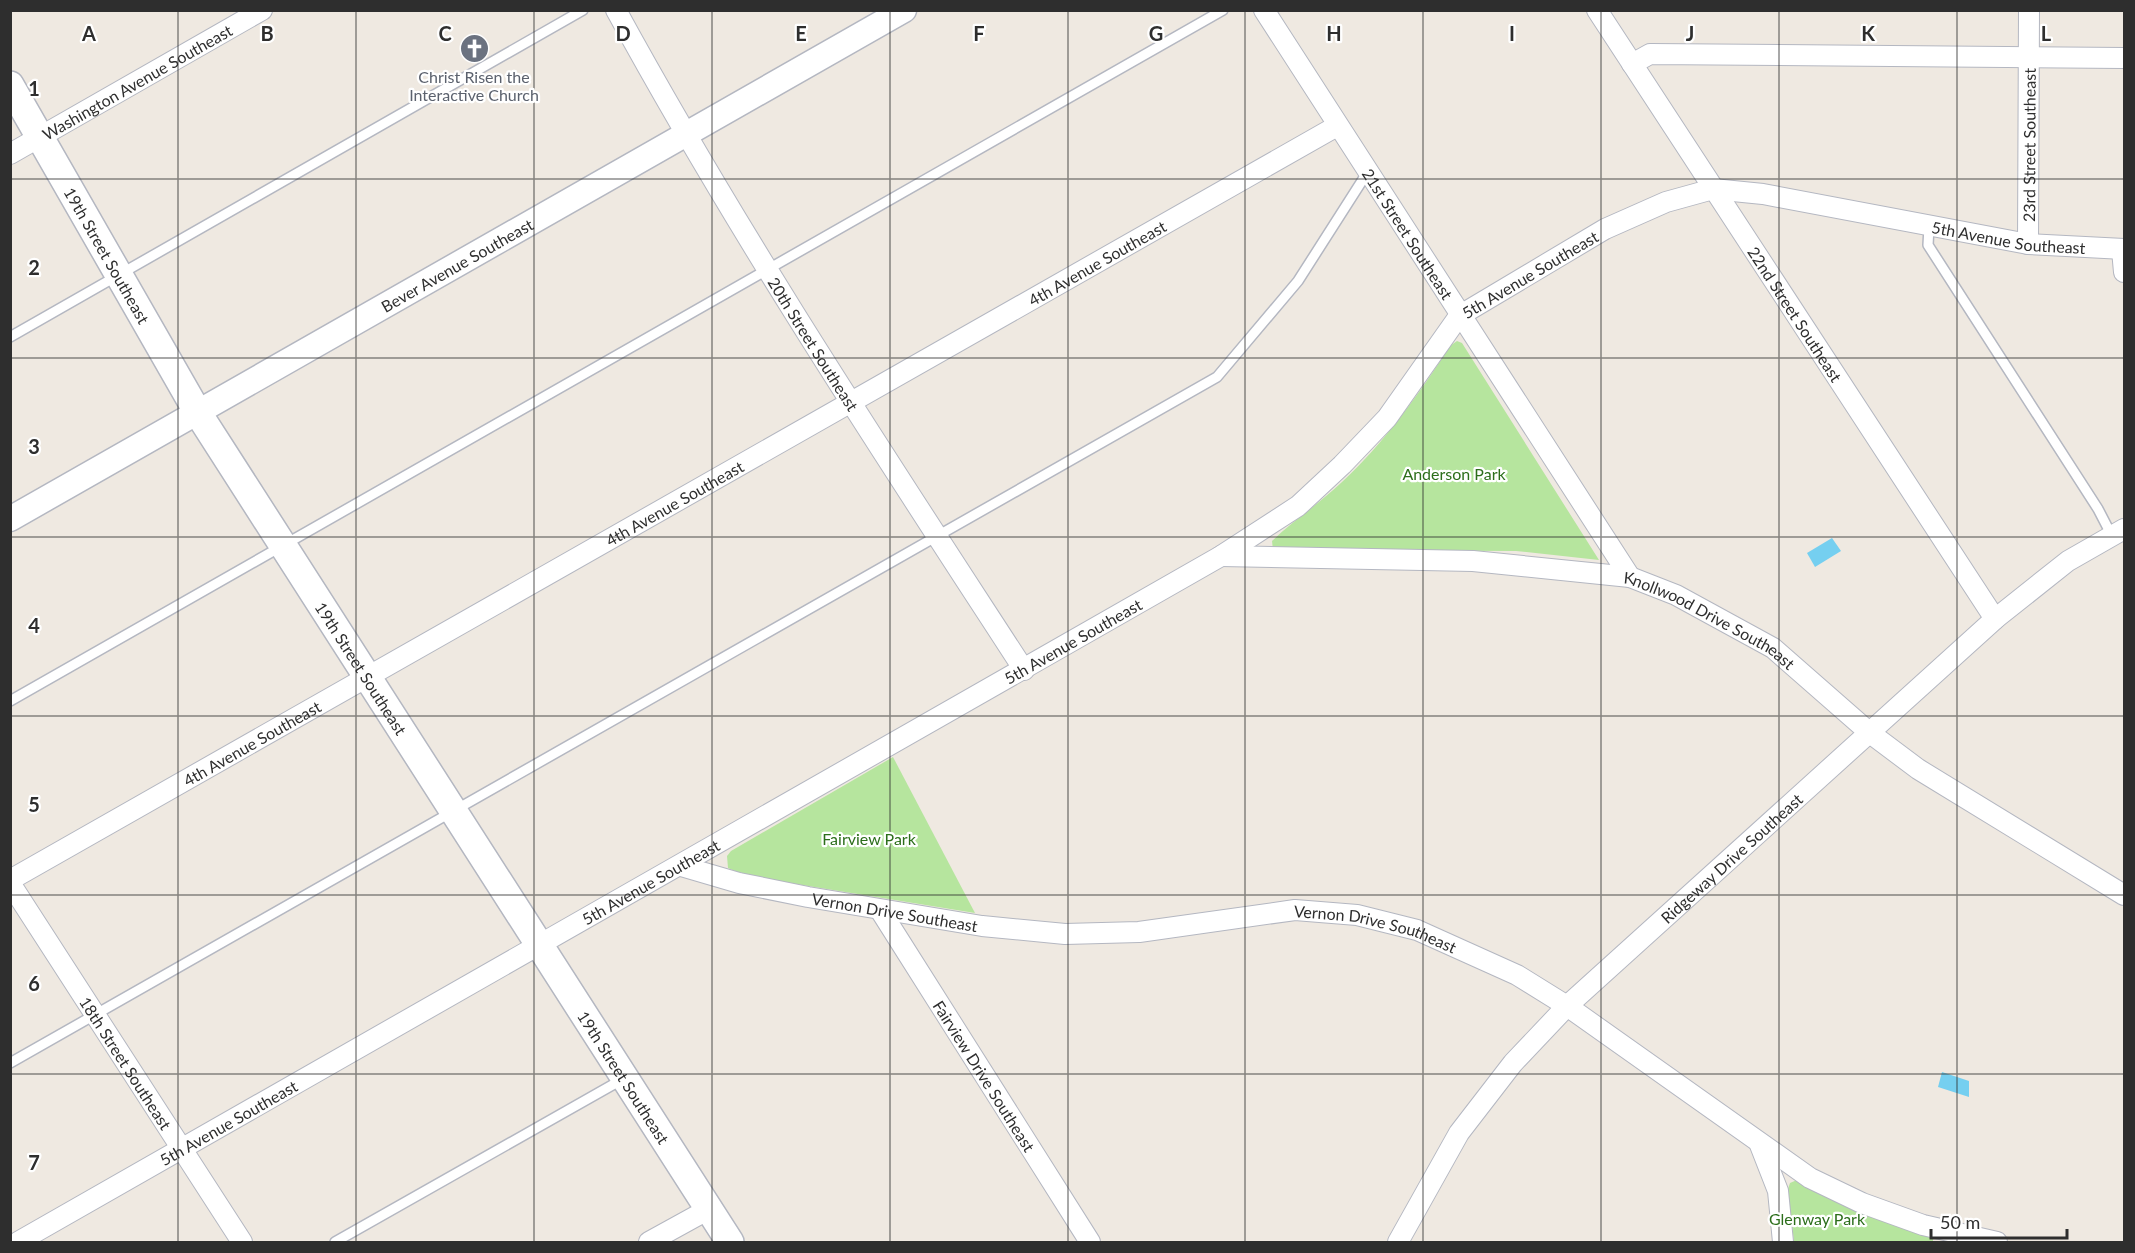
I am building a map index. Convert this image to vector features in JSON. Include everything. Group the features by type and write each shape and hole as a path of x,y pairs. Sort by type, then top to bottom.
{"main road":[{"name":"19th Street Southeast","path":"10,85 198,412 452,813 730,1242"}],"street":[{"name":"Washington Avenue Southeast","path":"10,154 262,10"},
{"name":"20th Street Southeast","path":"616,10 684,135 852,404 1024,670"},
{"name":"Bever Avenue Southeast","path":"10,519 904,10"},
{"name":"21st Street Southeast","path":"1264,10 1459,316 1630,577"},
{"name":"22nd Street Southeast","path":"1597,10 1995,619"},
{"name":"23rd Street Southeast","path":"2028,244 2029,10"},
{"path":"1632,64 1650,54 2124,57"},
{"name":"4th Avenue Southeast","path":"10,881 1337,126"},
{"name":"5th Avenue Southeast","path":"18,1242 1221,556 1298,506 1342,465 1387,418 1459,316 1605,229 1666,202 1713,189 1762,194 2028,244 2123,250"},
{"path":"2123,250 2124,272"},
{"name":"Ridgeway Drive Southeast","path":"1398,1242 1459,1134 1513,1063 1567,1006 1995,619 2068,561 2118,532"},
{"name":"Knollwood Drive Southeast","path":"1221,556 1374,561 1473,561 1630,577 1676,595 1773,648 1870,733 1918,769 2124,895"},
{"name":"Vernon Drive Southeast","path":"681,866 739,883 880,910 982,926 1065,934 1139,932 1295,910 1357,915 1417,930 1517,975 1567,1006 1810,1179 1862,1203 1923,1225 1970,1240 1997,1242"},
{"name":"18th Street Southeast","path":"10,881 242,1242"},
{"name":"Fairview Drive Southeast","path":"880,910 1090,1242"},
{"path":"1760,1145 1778,1191 1783,1242"},
{"path":"649,1242 709,1209"}],"lane":[{"path":"10,337 583,10"},
{"path":"10,701 1223,10"},
{"path":"10,1063 1217,377 1298,280 1367,173"},
{"path":"1929,227 1928,245 2098,509 2118,532"},
{"path":"335,1242 625,1078"}],"green space":[{"name":"Anderson Park","path":"1457,341 1462,343 1599,560 1516,551 1273,550 1272,541 1334,490 1373,451 1414,400 1450,346"},
{"name":"Fairview Park","path":"893,757 975,913 746,876 728,868 727,856 731,851"},
{"name":"Glenway Park","path":"1797,1180 1928,1235 1933,1238 1933,1242 1794,1242 1788,1189 1790,1183"}],"water":[{"path":"1832,538 1841,551 1815,567 1807,553"},
{"path":"1942,1072 1969,1081 1969,1097 1938,1087"}],"place":[{"name":"Christ Risen the Interactive Church","path":"474,48"}]}
